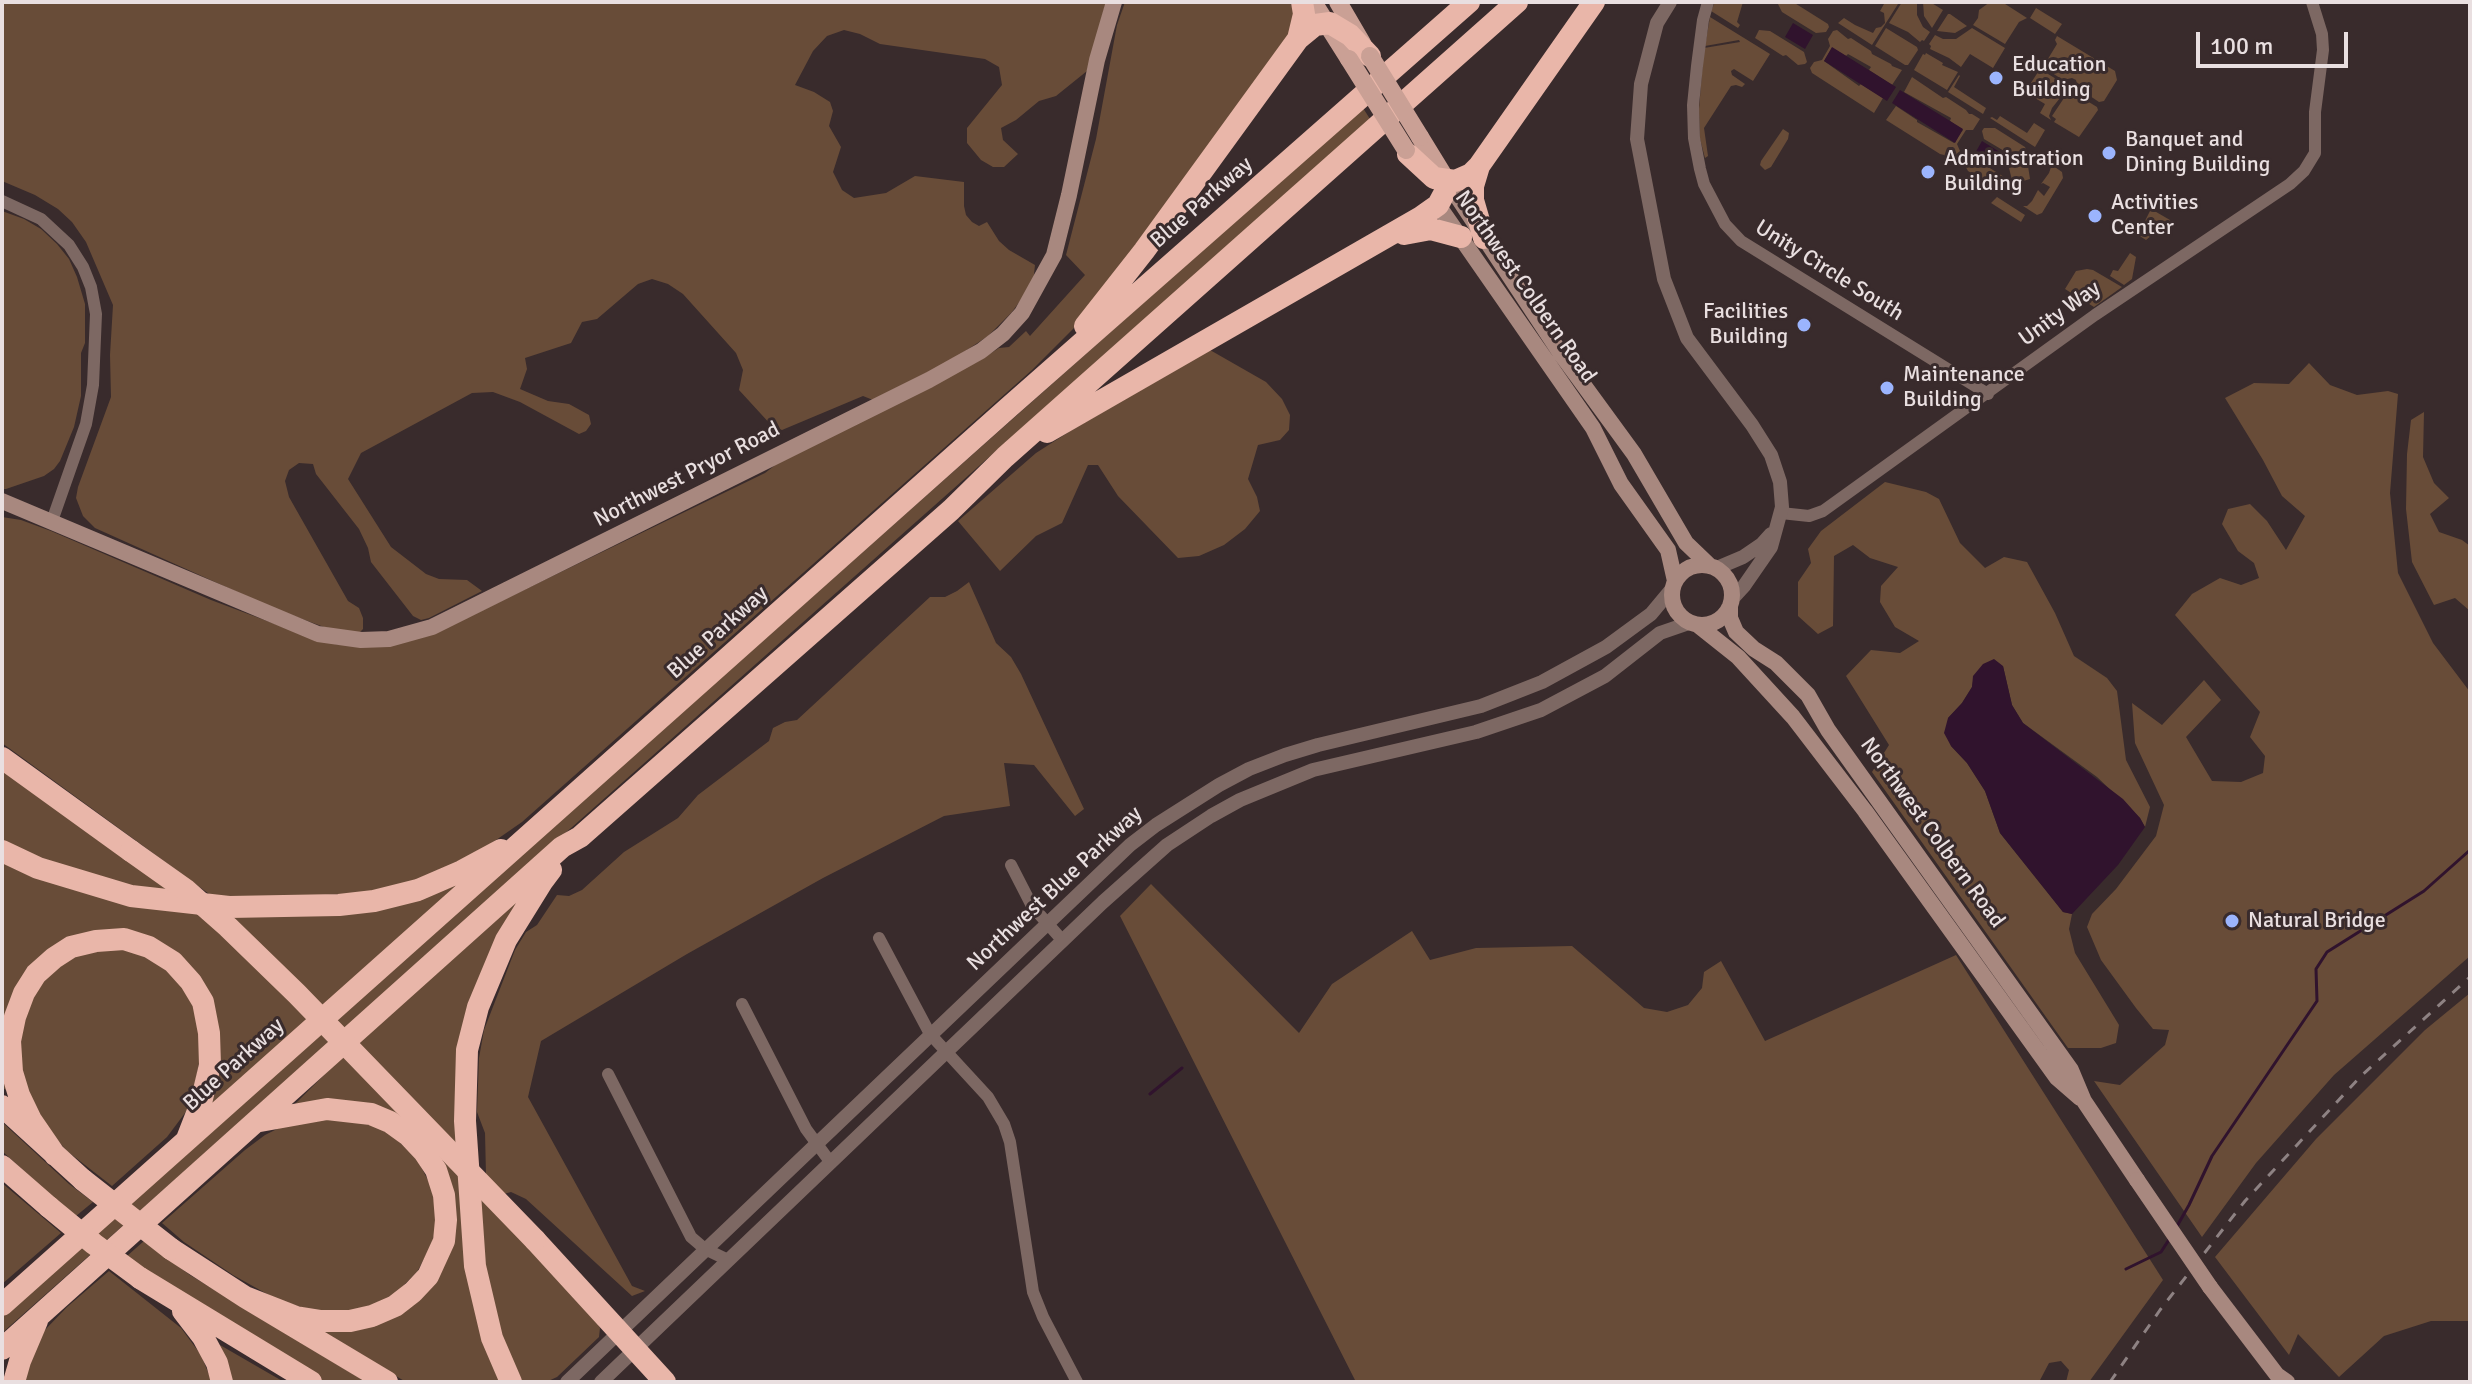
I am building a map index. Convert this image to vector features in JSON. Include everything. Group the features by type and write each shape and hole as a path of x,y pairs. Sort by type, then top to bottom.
{"highway":[{"path":"1298,39 1304,14 1302,2"},
{"path":"1326,23 1330,10 1337,2"},
{"name":"Blue Parkway","path":"2,1305 1008,408 1469,2"},
{"path":"511,1382 492,1338 475,1266 465,1121 467,1050 478,1007 506,940 542,882 580,837 951,510 1005,457 1517,2"},
{"path":"1411,147 1425,171 1434,178 1461,180 1479,166 1594,2"},
{"path":"1008,408 1095,316 1298,39 1315,25 1330,23 1344,31 1360,57"},
{"path":"1479,166 1473,186 1473,200 1484,238"},
{"path":"1005,457 1387,237 1438,205 1447,181"},
{"path":"1387,237 1431,229 1461,237"},
{"path":"2,758 186,890 228,927 535,1240 665,1382"},
{"path":"2,851 38,868 131,896 229,907 339,905 374,901 418,890 530,835"},
{"path":"2,1349 562,847 580,837"},
{"path":"55,1155 31,1120 19,1095 12,1072 10,1041 24,993 36,974 71,947 96,941 124,939 149,947 173,962 203,1002 209,1033 210,1065 201,1103 185,1144"},
{"path":"2,1106 83,1180 171,1249 387,1382"},
{"path":"245,1297 296,1317 321,1321 350,1321 372,1316 395,1306 428,1276 444,1241 446,1220 444,1195 436,1170 416,1143 390,1122 371,1114 327,1109 258,1121"},
{"path":"2,1166 94,1244 140,1278 311,1382"},
{"path":"2,1173 24,1186"},
{"path":"171,1299 203,1337 217,1363 222,1382"},
{"path":"14,1382 39,1316"}],"main road":[{"name":"Northwest Pryor Road","path":"2,501 318,634 361,640 389,639 446,621 929,380 981,351 1003,334 1022,313 1054,255 1097,60 1114,2"},
{"path":"1313,2 1326,23"},
{"name":"Northwest Colbern Road","path":"1337,2 1360,57 1411,147 1438,205 1593,428 1621,484 1643,517 1663,539 1669,553 1673,585"},
{"name":"Northwest Colbern Road","path":"1447,181 1561,354 1634,454 1686,543 1714,567"},
{"name":"Northwest Pryor Road","path":"2,511 52,521"},
{"path":"1690,567 1714,567 1726,578 1731,602 1718,621 1694,624 1675,610 1673,585 1681,572 1690,567"},
{"name":"Northwest Colbern Road","path":"1731,602 1730,618 1736,632 1754,649 1776,663 1808,695 1828,730 2071,1070 2084,1101 2277,1380"},
{"name":"Northwest Colbern Road","path":"1694,624 1738,657 1793,717 1865,811 2057,1078 2084,1101"}],"street":[{"path":"1670,2 1657,23 1641,84 1637,139 1664,279 1687,338 1752,425 1771,455 1780,482 1779,520 1771,547 1731,602"},
{"name":"Unity Circle South","path":"1708,2 1697,66 1694,138 1704,184 1725,224 1741,241 1988,394"},
{"name":"Unity Way","path":"1779,520 1823,511 2095,315 2290,184 2304,171 2315,153 2315,112 2323,50 2322,34 2312,2"},
{"path":"2,201 41,219 69,245 91,287 96,314 93,385 86,424 52,521"},
{"path":"1714,567 1743,557 1762,544 1779,520"},
{"name":"Northwest Blue Parkway","path":"567,1382 1130,845 1186,804 1249,769 1307,748 1481,706 1531,687 1572,668 1606,647 1651,614 1673,585"},
{"name":"Northwest Blue Parkway","path":"601,1382 1103,902 1167,845 1240,800 1313,770 1476,732 1541,710 1605,676 1660,633 1694,624"},
{"path":"1011,865 1032,906 1063,941"},
{"path":"879,938 930,1034 988,1097 1004,1124 1010,1142 1033,1292 1077,1382"},
{"path":"742,1004 806,1129 831,1163"},
{"path":"608,1074 691,1237 705,1249 728,1260"}],"shaded area":[{"path":"2,2 1106,2 1087,71 1056,96 1039,101 1001,128 1003,140 1018,154 1004,167 993,167 981,160 967,143 967,128 1002,85 999,67 985,59 880,44 844,30 827,36 813,51 795,85 830,102 833,111 829,126 841,147 833,172 842,190 854,198 886,193 915,176 964,182 966,215 979,226 987,222 1009,250 1035,265 1033,283 1012,312 988,336 935,371 873,400 863,396 782,430 772,426 739,390 743,370 736,353 683,294 668,284 652,279 638,284 597,319 582,322 571,343 525,358 527,369 520,389 548,401 569,404 589,415 591,424 586,431 579,434 520,402 493,392 472,393 361,453 348,479 391,547 426,574 439,579 467,580 482,591 429,618 421,620 413,616 371,562 359,529 316,474 313,464 299,463 289,470 285,481 289,497 348,601 359,608 363,629 358,634 324,627 275,609 95,528 83,516 76,498 78,487 111,397 113,305 86,242 72,222 35,195 2,181"},
{"path":"1125,2 1290,2 1295,29 1073,329 1032,370 522,822 486,847 433,876 369,893 216,899 2,743 2,517 51,531 211,600 339,645 460,621 765,473 780,457 977,362 999,348 1009,347 1026,331 1030,336 1085,275 1066,255 1096,139 1117,25"},
{"path":"1715,2 1743,2 1738,28 1711,11"},
{"path":"1777,2 1793,2 1829,27 1826,32 1816,33 1782,12"},
{"path":"1880,2 1898,4 1872,45 1838,23 1844,18 1873,33 1885,23 1884,13 1880,11 1884,4"},
{"path":"1902,2 1917,2 1917,15 1923,27 1930,32 1924,41 1920,42 1889,23"},
{"path":"1923,2 1930,2 1943,10 1932,28 1924,16"},
{"path":"1990,2 2002,2 2027,18 2019,22 2005,44 1973,25 1979,10"},
{"path":"2036,8 2062,24 2055,34 2030,18"},
{"path":"1948,14 1967,26 1955,33 1937,31"},
{"path":"1710,17 1770,54 1753,81 1734,69 1731,71 1745,84 1742,87 1731,86 1704,128 1708,156 1705,158 1700,139 1699,109 1704,48 1740,42 1705,46"},
{"path":"1793,23 1813,35 1805,49 1785,37"},
{"path":"1886,28 1917,47 1908,65 1875,46"},
{"path":"1972,28 2005,48 1993,68 1970,54 1961,67 1930,49 1929,44 1935,35 1943,39 1956,39"},
{"path":"1759,30 1770,31 1804,52 1807,62 1798,65 1755,38"},
{"path":"1837,30 1902,70 1892,85 1869,70 1871,67 1832,48 1824,61 1859,86 1861,84 1883,98 1874,113 1812,73 1810,68 1814,62 1822,60 1830,46 1828,39"},
{"path":"2057,36 2115,71 2117,80 2104,101 2099,102 2078,88 2076,80 2063,80 2043,67 2057,44"},
{"path":"1832,47 1896,87 1887,101 1824,61"},
{"path":"1926,53 1958,72 1947,90 1914,70"},
{"path":"2040,69 2061,82 2064,93 2052,108 2051,120 2040,113 2045,104 2025,92"},
{"path":"1959,75 1954,87 1986,108 1983,114 1948,92"},
{"path":"1912,77 1980,119 1973,130 1966,130 1957,144 1960,151 1952,162 1886,120 1896,106 1954,143 1963,130 1950,121 1951,118 1904,92"},
{"path":"1900,90 1963,129 1955,143 1892,103"},
{"path":"2074,93 2098,110 2079,137 2054,122 2056,119 2052,116 2066,95"},
{"path":"1363,108 1370,119 2,1333 2,1316"},
{"path":"2000,116 2027,133 2034,123 2045,130 2035,147 1990,118 1997,120"},
{"path":"1984,128 1995,128 2025,147 2029,156 2027,159 2016,158 1984,139"},
{"path":"1783,129 1789,133 1788,139 1771,167 1765,170 1760,165 1761,161"},
{"path":"1982,141 2003,154 1995,167 1974,155"},
{"path":"1974,158 2004,177 2010,187 2008,190 1998,190 1968,171 1963,162"},
{"path":"2025,163 2030,179 2013,184 2009,168"},
{"path":"2049,163 2062,172 2063,178 2042,213 2037,215 2023,206 2032,201 2038,190 2044,196 2050,187 2041,184 2049,173"},
{"path":"1997,197 2025,215 2021,222 1991,203"},
{"path":"2151,209 2170,220 2172,225 2146,240 2138,235"},
{"path":"2,211 41,229 57,244 69,259 85,304 81,396 74,427 60,461 44,476 6,489 2,489"},
{"path":"2130,253 2136,257 2132,279 2124,285 2110,276 2113,270 2118,271"},
{"path":"2087,269 2122,287 2094,307 2065,289 2076,271"},
{"path":"1210,350 1266,382 1282,399 1290,415 1289,430 1280,440 1258,445 1248,479 1260,511 1245,529 1224,545 1199,556 1178,558 1118,496 1098,465 1088,465 1062,523 1036,536 1000,571 958,521 1036,453"},
{"path":"2309,363 2330,385 2357,395 2388,391 2398,394 2390,493 2398,573 2433,643 2470,692 2470,956 2334,1075 2256,1163 2202,1237 2094,1081 2120,1085 2165,1045 2169,1030 2153,1029 2136,1008 2101,960 2087,927 2092,914 2116,889 2156,836 2164,805 2135,743 2132,703 2162,725 2204,680 2221,700 2186,737 2212,781 2241,782 2263,773 2265,756 2250,737 2260,712 2175,615 2192,594 2220,578 2241,585 2259,578 2254,563 2238,551 2222,524 2228,509 2250,504 2267,521 2286,550 2305,516 2282,496 2225,398 2254,383 2289,384"},
{"path":"2424,412 2423,457 2434,483 2449,498 2430,514 2439,532 2470,546 2470,611 2455,598 2434,605 2412,562 2406,509 2407,454 2411,420"},
{"path":"1885,482 1926,492 1939,499 1960,543 1985,568 2004,557 2027,562 2074,656 2107,678 2117,691 2126,760 2150,807 2145,827 2140,818 2097,777 2023,723 2012,705 2003,666 1974,676 1972,687 1948,718 1951,746 1967,763 1985,791 2000,833 2063,912 2072,914 2069,929 2075,953 2119,1025 2116,1043 2101,1048 2068,1048 1872,772 1889,745 1846,676 1871,650 1900,653 1919,641 1895,627 1880,602 1881,586 1898,567 1870,558 1853,545 1834,556 1833,626 1818,634 1798,616 1798,582 1811,563 1808,549 1821,531"},
{"path":"969,582 996,643 1011,657 1021,674 1084,809 1075,816 1034,765 1004,763 1010,806 944,816 823,878 541,1041 528,1097 632,1286 645,1291 632,1296 526,1199 511,1192 504,1194 486,1175 485,1133 477,1112 479,1058 484,1030 515,950 557,895 569,896 582,890 624,852 678,818 698,795 769,741 773,728 797,720 930,597 945,597"},
{"path":"1994,659 2003,666 2012,705 2023,723 2123,799 2145,827 2118,865 2072,914 2063,912 2000,833 1985,791 1944,733 1948,718 1972,687 1973,676 1983,664"},
{"path":"2,764 184,895 93,879 2,843"},
{"path":"2,856 245,912 462,882 201,1114 212,1018 144,939 35,963 9,1092 2,1087"},
{"path":"1151,884 1299,1033 1332,984 1412,931 1430,960 1476,948 1572,946 1644,1008 1667,1012 1688,1005 1702,988 1704,972 1721,961 1765,1041 1956,955 2163,1280 2089,1382 2066,1382 2069,1370 2061,1361 2049,1363 2039,1382 1356,1382 1120,916"},
{"path":"520,898 458,1087 504,1382 406,1382 312,1326 360,1326 447,1251 418,1136 295,1104 338,1061"},
{"path":"112,945 158,959 193,999 202,1048 192,1099 185,1113 167,1137 112,1186 67,1151 51,1133 22,1086 18,1022 49,965"},
{"path":"2470,993 2470,1321 2431,1321 2384,1336 2339,1377 2298,1334 2289,1355 2215,1257 2316,1139 2425,1030"},
{"path":"336,1115 377,1127 393,1136 417,1159 432,1188 436,1229 431,1246 417,1272 395,1294 367,1309 323,1314 276,1299 233,1275 162,1223 265,1135 285,1125"},
{"path":"2,1122 93,1202 76,1216 57,1201 2,1151"},
{"path":"2,1183 61,1233 2,1284"},
{"path":"474,1187 600,1328 599,1337 557,1377 546,1382 517,1382 496,1334"},
{"path":"144,1241 190,1275 366,1382 324,1382 169,1289 127,1256"},
{"path":"109,1271 181,1328 201,1355 212,1382 17,1382 43,1332"},
{"path":"220,1345 284,1382 227,1382"}],"waterway":[{"path":"2176,1228 2212,1156 2317,1001 2316,969 2327,952 2424,891 2470,850"},
{"path":"1150,1094 1182,1068"},
{"path":"2126,1269 2161,1252 2170,1238"}],"railway":[{"path":"2110,1382 2160,1310 2245,1201 2361,1076 2470,977"}],"place":[{"name":"Education Building","path":"1996,78"},
{"name":"Banquet and Dining Building","path":"2109,153"},
{"name":"Administration Building","path":"1928,172"},
{"name":"Activities Center","path":"2095,216"},
{"name":"Facilities Building","path":"1804,325"},
{"name":"Maintenance Building","path":"1887,388"},
{"name":"Natural Bridge","path":"2232,921"}]}
